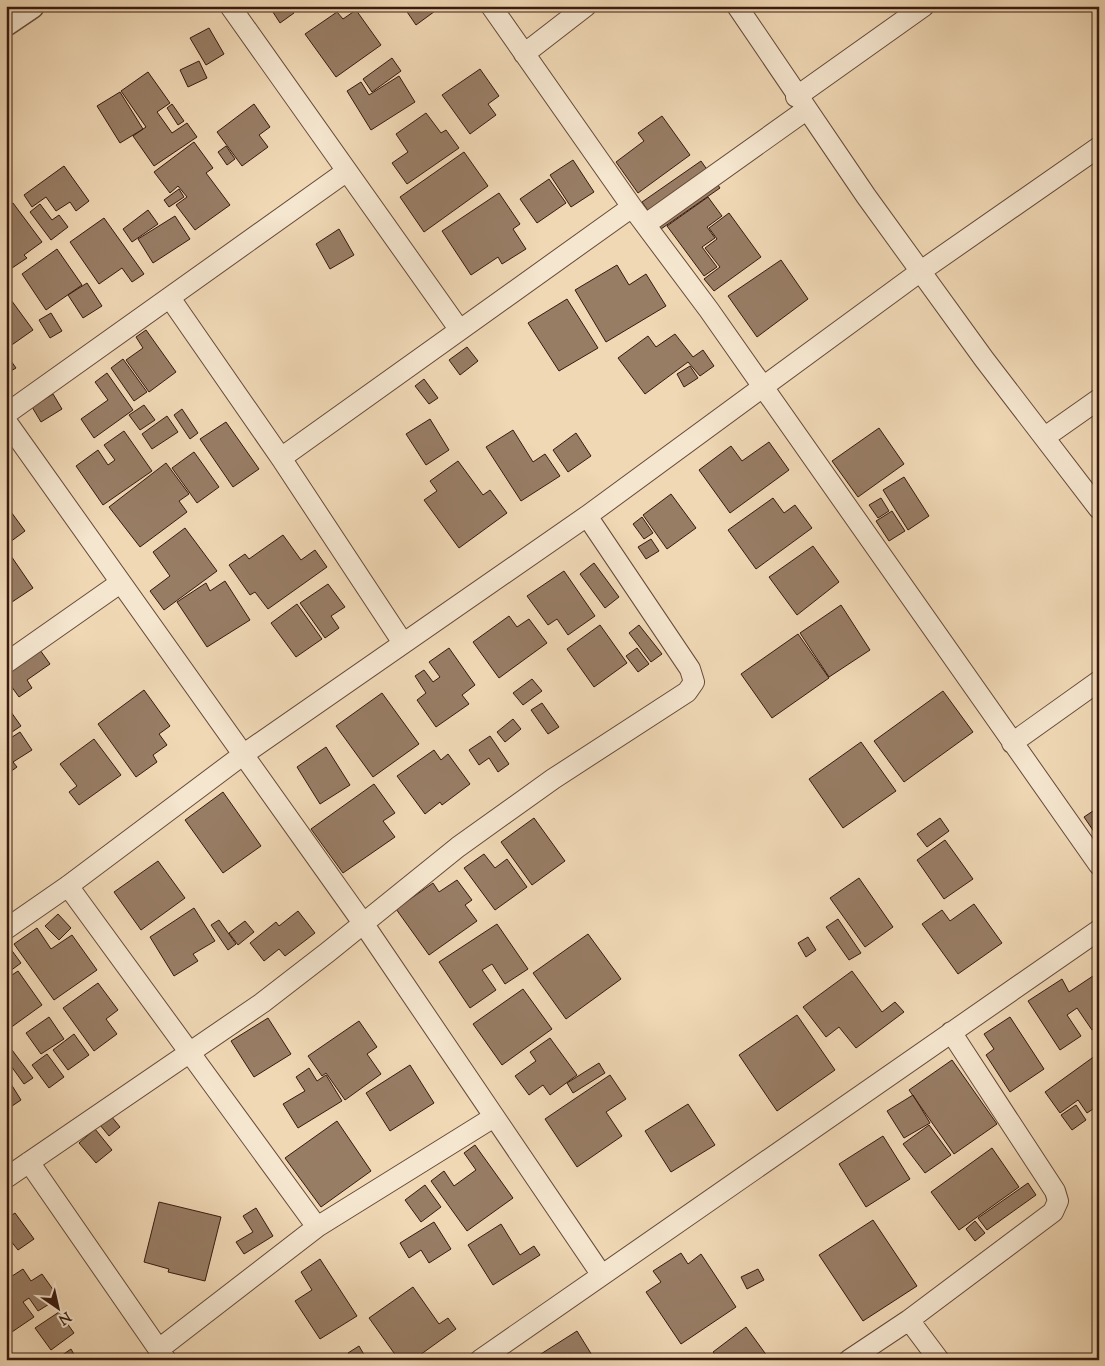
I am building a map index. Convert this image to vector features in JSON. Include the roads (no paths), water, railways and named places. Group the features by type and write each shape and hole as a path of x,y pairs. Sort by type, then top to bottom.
{"street":[{"path":"6,23 31,6"},
{"path":"230,6 459,329"},
{"path":"491,6 632,207 709,310 761,387 1099,865"},
{"path":"524,54 586,6"},
{"path":"737,6 801,103 984,360 1099,508"},
{"path":"646,224 924,6"},
{"path":"6,929 68,886 244,754 587,516 761,387 1099,147"},
{"path":"6,414 347,171"},
{"path":"281,458 632,207"},
{"path":"170,298 281,458 403,643"},
{"path":"1045,437 1099,399"},
{"path":"6,422 244,754 363,924 601,1274"},
{"path":"6,1178 262,1003 458,847 553,779 687,692 694,682 690,669 587,516"},
{"path":"6,663 120,583"},
{"path":"1012,743 1099,681"},
{"path":"68,886 317,1227"},
{"path":"480,1360 601,1274 1099,930"},
{"path":"849,1360 909,1320 1053,1212 1058,1201 1055,1191 1010,1119 951,1032"},
{"path":"29,1162 163,1354 317,1227 494,1117"},
{"path":"909,1320 940,1360"}]}
